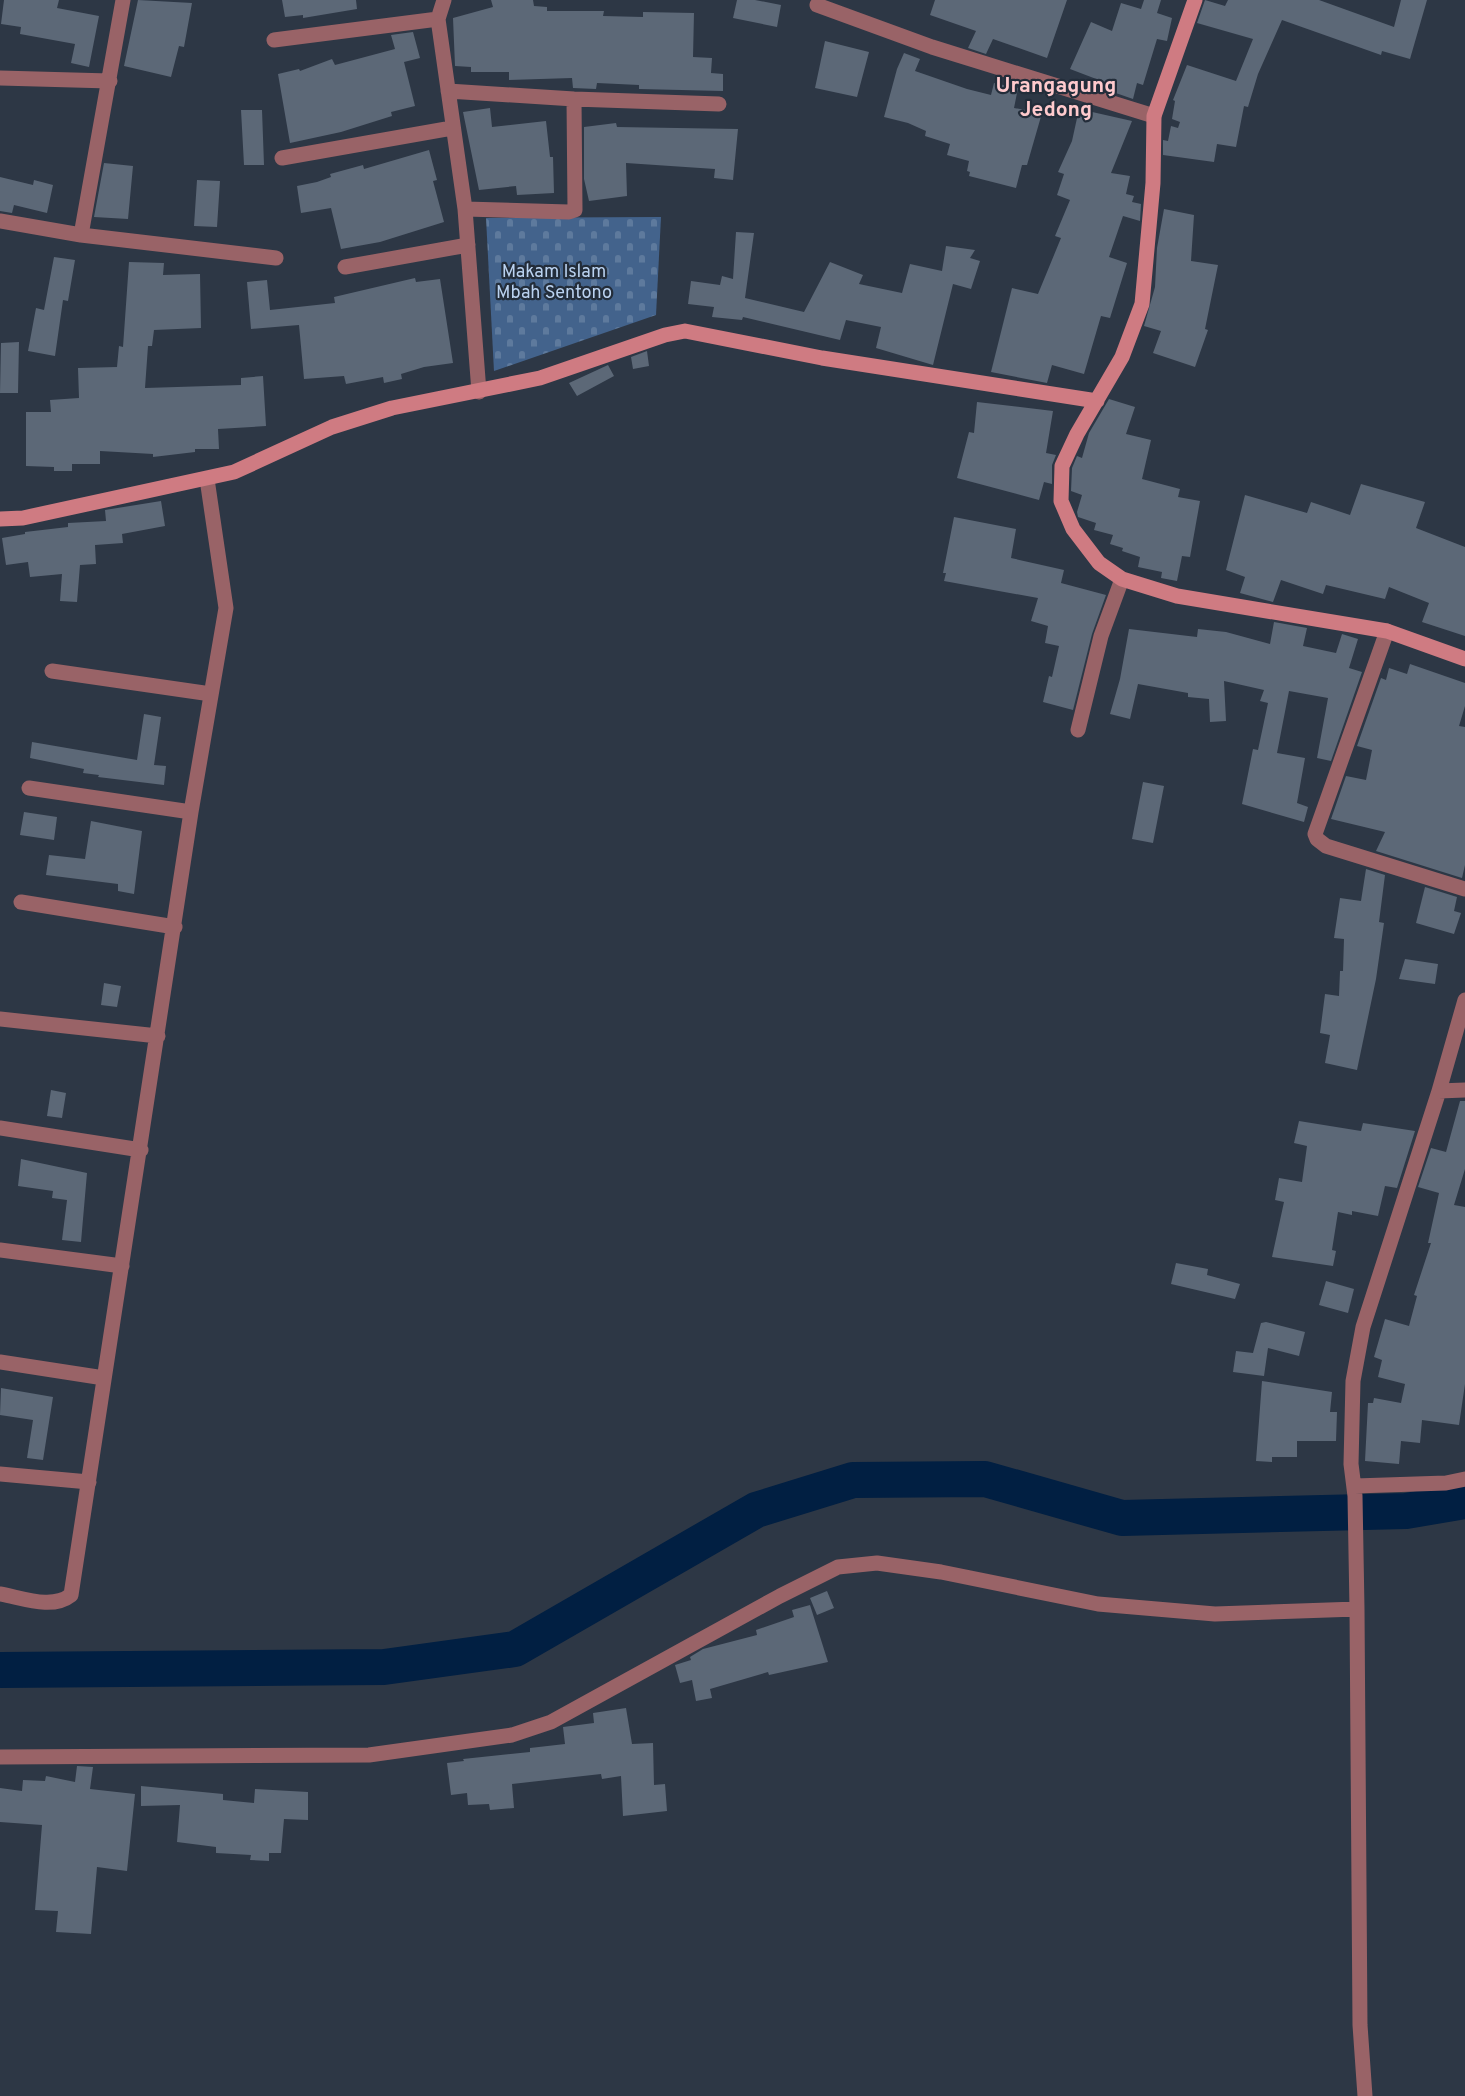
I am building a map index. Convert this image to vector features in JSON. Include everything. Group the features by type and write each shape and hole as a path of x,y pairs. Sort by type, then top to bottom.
{"street":[{"path":"81,235 123,0"},
{"path":"444,0 438,19 465,209 479,392"},
{"path":"1195,0 1154,116 1153,183 1142,304 1122,357 1062,466 1061,501 1073,529 1099,563 1122,579 1177,596 1387,632 1465,659"},
{"path":"817,5 932,47 1154,116"},
{"path":"274,40 438,19"},
{"path":"0,78 110,81"},
{"path":"448,91 574,99 719,104"},
{"path":"465,209 569,212 575,210 574,99"},
{"path":"282,158 452,128"},
{"path":"0,221 81,235 276,258"},
{"path":"345,267 468,245"},
{"path":"0,519 23,518 234,472 332,427 392,408 540,378 665,335 685,331 822,358 1097,401"},
{"path":"0,1594 48,1603 62,1602 71,1595 191,812 226,608 207,479"},
{"path":"1078,730 1101,636 1122,579"},
{"path":"1387,632 1315,834 1317,839 1326,846 1465,889"},
{"path":"52,671 211,694"},
{"path":"29,788 191,812"},
{"path":"21,902 175,927"},
{"path":"1365,2096 1360,2025 1353,1381 1363,1327 1439,1091 1465,1000"},
{"path":"0,1019 158,1036"},
{"path":"1439,1091 1465,1090"},
{"path":"0,1128 141,1150"},
{"path":"0,1250 122,1266"},
{"path":"0,1362 104,1378"},
{"path":"0,1474 89,1482"},
{"path":"1353,1480 1446,1483 1465,1479"},
{"path":"0,1757 369,1755 512,1735 551,1722 780,1596 838,1567 877,1563 941,1572 1098,1604 1215,1614 1357,1609"}],"green space":[{"name":"Makam Islam Mbah Sentono","path":"661,217 656,315 494,371 486,218"}],"building":[{"path":"4,0 59,0 57,8 99,16 89,67 71,63 75,44 20,34 21,27 1,24"},
{"path":"138,0 192,3 184,47 179,46 171,77 124,66"},
{"path":"282,0 356,0 357,9 303,18 303,15 285,17"},
{"path":"491,0 533,0 534,6 547,7 547,11 604,11 603,16 643,17 643,12 694,13 693,57 712,58 711,73 723,74 723,91 639,89 639,85 597,83 596,89 573,88 572,78 509,80 509,72 471,72 471,67 455,66 453,18 493,7"},
{"path":"737,0 755,0 781,5 777,27 733,18"},
{"path":"935,0 1067,0 1047,58 993,39 986,54 968,48 976,31 930,15"},
{"path":"1144,0 1161,0 1157,13 1172,18 1167,41 1157,39 1143,85 1137,83 1133,99 1110,91 1112,85 1070,69 1091,22 1112,31 1121,3 1141,9"},
{"path":"1205,0 1225,6 1228,0 1319,0 1394,27 1401,0 1427,0 1410,59 1382,51 1381,55 1282,20 1258,74 1248,107 1244,106 1236,147 1217,144 1214,162 1163,155 1163,140 1168,141 1171,126 1178,128 1180,122 1172,119 1175,101 1173,100 1187,65 1236,81 1253,39 1197,23"},
{"path":"413,32 420,58 404,62 415,106 391,112 392,116 341,132 290,143 278,74 299,69 300,71 332,59 335,65 395,49 391,35"},
{"path":"825,41 869,52 857,97 815,88"},
{"path":"904,53 920,59 915,71 967,89 991,95 994,83 1018,88 1014,108 1042,113 1027,165 1022,165 1016,188 969,176 970,172 967,171 969,161 947,155 950,144 925,136 926,131 908,123 884,117 897,69"},
{"path":"490,108 492,127 546,121 550,157 553,157 554,193 517,195 516,186 479,190 463,112"},
{"path":"1079,109 1132,121 1111,173 1130,176 1126,194 1134,196 1132,202 1141,204 1140,221 1123,216 1109,257 1127,263 1110,318 1101,316 1084,374 1052,365 1047,383 991,372 1012,288 1038,294 1061,238 1055,236 1070,200 1057,195 1064,174 1058,172 1072,141"},
{"path":"241,110 262,110 264,165 244,165"},
{"path":"616,123 617,127 738,129 733,180 714,178 715,169 626,163 627,196 589,201 584,179 584,127"},
{"path":"429,150 437,180 433,181 444,222 380,242 341,249 331,208 301,213 297,186 317,182 331,177 330,174 363,165 364,169"},
{"path":"104,163 133,166 128,219 94,217"},
{"path":"0,177 33,185 34,180 53,185 47,213 14,205 12,213 0,211"},
{"path":"197,180 220,181 217,227 194,226"},
{"path":"1164,209 1194,215 1191,261 1218,265 1205,329 1208,330 1195,367 1153,353 1161,331 1144,326 1155,287 1157,248"},
{"path":"736,232 754,233 745,298 804,312 830,262 863,275 859,284 902,293 910,264 942,271 946,246 975,250 970,258 980,261 971,289 953,284 933,365 876,348 881,327 846,320 840,340 743,317 742,320 712,317 714,307 688,304 691,281 720,285 722,276 733,279"},
{"path":"54,257 75,260 68,301 63,300 55,356 28,351 36,308 44,310"},
{"path":"129,262 164,263 163,275 200,274 201,328 154,330 152,346 148,346 145,388 241,385 241,378 263,376 266,426 218,429 219,449 195,449 195,452 153,457 153,454 100,451 100,464 72,464 72,471 54,471 54,467 26,466 26,412 51,412 50,400 79,398 78,368 117,367 119,346 123,347"},
{"path":"415,278 416,282 440,279 453,363 424,367 401,374 402,379 384,383 383,377 346,384 344,376 304,379 299,325 251,329 247,282 267,280 270,310 335,303 334,297"},
{"path":"19,342 18,393 0,393 1,343"},
{"path":"647,351 649,366 633,369 631,357"},
{"path":"608,365 614,376 577,396 569,383"},
{"path":"1109,399 1135,407 1126,434 1151,440 1142,479 1180,489 1178,497 1200,501 1190,557 1182,556 1177,581 1161,578 1162,572 1138,567 1140,557 1110,544 1113,535 1094,530 1096,523 1078,517 1077,512 1082,495 1071,491 1072,468 1077,456 1082,458 1089,433"},
{"path":"977,402 1053,411 1046,453 1056,455 1052,465 1052,484 1044,482 1039,500 957,478 969,432 974,433"},
{"path":"1361,484 1425,502 1416,528 1465,547 1465,636 1422,622 1429,603 1389,587 1385,599 1326,585 1323,594 1281,580 1273,602 1240,593 1245,577 1226,570 1245,495 1307,513 1311,502 1350,515"},
{"path":"161,501 165,526 122,534 123,543 95,545 96,564 80,565 77,602 60,601 62,574 30,577 28,562 6,565 2,538 25,534 25,532 68,527 68,523 106,521 105,510"},
{"path":"954,517 1016,529 1011,558 1064,570 1061,583 1106,595 1092,634 1073,710 1043,702 1059,646 1045,643 1048,626 1031,621 1038,598 944,581 946,573 943,573"},
{"path":"1274,622 1307,628 1303,646 1336,653 1342,634 1358,639 1349,668 1362,672 1331,761 1317,758 1328,698 1289,691 1277,753 1305,758 1297,803 1308,807 1304,822 1242,804 1253,749 1258,750 1268,703 1260,701 1264,690 1224,681 1226,721 1210,722 1209,699 1188,697 1188,693 1138,684 1130,719 1110,714 1120,679 1129,629 1197,637 1198,629 1226,632 1270,644"},
{"path":"1410,664 1465,683 1465,706 1459,726 1465,727 1465,865 1462,878 1376,851 1385,832 1331,819 1346,776 1366,780 1372,750 1357,746 1381,678 1386,680 1389,668 1407,674"},
{"path":"144,714 161,717 154,765 166,766 164,785 98,777 99,775 83,773 84,769 30,758 32,742 137,760"},
{"path":"1143,782 1164,786 1153,843 1132,839"},
{"path":"24,812 57,817 54,840 20,835"},
{"path":"91,821 142,831 134,894 118,891 118,884 46,875 49,855 85,859"},
{"path":"1366,869 1385,875 1379,922 1384,923 1376,979 1357,1070 1325,1063 1330,1035 1320,1033 1325,994 1339,996 1340,971 1343,971 1344,939 1334,938 1340,898 1361,901"},
{"path":"1425,887 1457,897 1454,911 1461,913 1454,934 1416,923"},
{"path":"1405,959 1438,964 1435,984 1399,979"},
{"path":"104,983 121,986 117,1007 101,1005"},
{"path":"51,1090 66,1093 62,1118 47,1116"},
{"path":"1460,1101 1465,1101 1465,1169 1454,1205 1465,1207 1465,1384 1459,1425 1422,1420 1420,1443 1401,1441 1399,1464 1365,1461 1368,1403 1373,1403 1374,1398 1401,1403 1405,1384 1378,1377 1382,1360 1374,1357 1385,1319 1409,1326 1417,1296 1414,1295 1431,1243 1428,1243 1439,1193 1418,1187 1431,1148 1446,1152"},
{"path":"1299,1121 1361,1131 1363,1123 1415,1131 1397,1188 1385,1186 1378,1216 1352,1211 1352,1215 1338,1212 1332,1250 1336,1251 1333,1266 1272,1257 1284,1202 1275,1200 1279,1178 1302,1182 1307,1146 1294,1143"},
{"path":"21,1159 87,1173 81,1242 62,1240 67,1200 52,1198 53,1191 18,1186"},
{"path":"1176,1263 1208,1269 1207,1275 1240,1284 1235,1299 1171,1284"},
{"path":"1326,1281 1354,1289 1348,1313 1319,1305"},
{"path":"1266,1322 1305,1332 1299,1356 1268,1348 1264,1376 1233,1372 1236,1351 1253,1353 1261,1323"},
{"path":"1262,1381 1332,1392 1330,1412 1337,1412 1336,1441 1297,1441 1297,1457 1272,1457 1272,1462 1256,1461"},
{"path":"1,1388 53,1397 43,1460 27,1458 33,1420 0,1415"},
{"path":"827,1591 834,1608 817,1615 810,1598"},
{"path":"810,1605 828,1662 769,1675 768,1672 710,1689 712,1698 696,1701 692,1680 680,1683 675,1665 691,1660 690,1657 703,1649 757,1635 756,1630 794,1617 792,1610"},
{"path":"626,1708 632,1744 653,1743 654,1785 665,1784 667,1811 623,1816 621,1776 602,1779 601,1774 512,1784 514,1808 490,1810 489,1804 468,1805 467,1793 451,1795 447,1763 464,1761 463,1759 530,1752 530,1748 565,1744 563,1727 594,1723 593,1713"},
{"path":"77,1766 93,1767 90,1789 135,1794 127,1871 97,1867 91,1934 56,1932 58,1911 35,1910 42,1825 0,1822 0,1788 22,1791 23,1780 45,1781 46,1776 75,1782"},
{"path":"141,1786 223,1794 223,1800 254,1803 255,1789 308,1792 308,1820 284,1819 281,1853 269,1853 269,1861 250,1860 251,1855 216,1853 216,1847 177,1842 180,1805 141,1806"}],"waterway":[{"path":"0,1670 384,1667 515,1649 756,1510 853,1480 985,1479 1122,1518 1406,1511 1465,1501"}],"district":[{"name":"Urangagung Jedong","path":"1056,98"}]}
